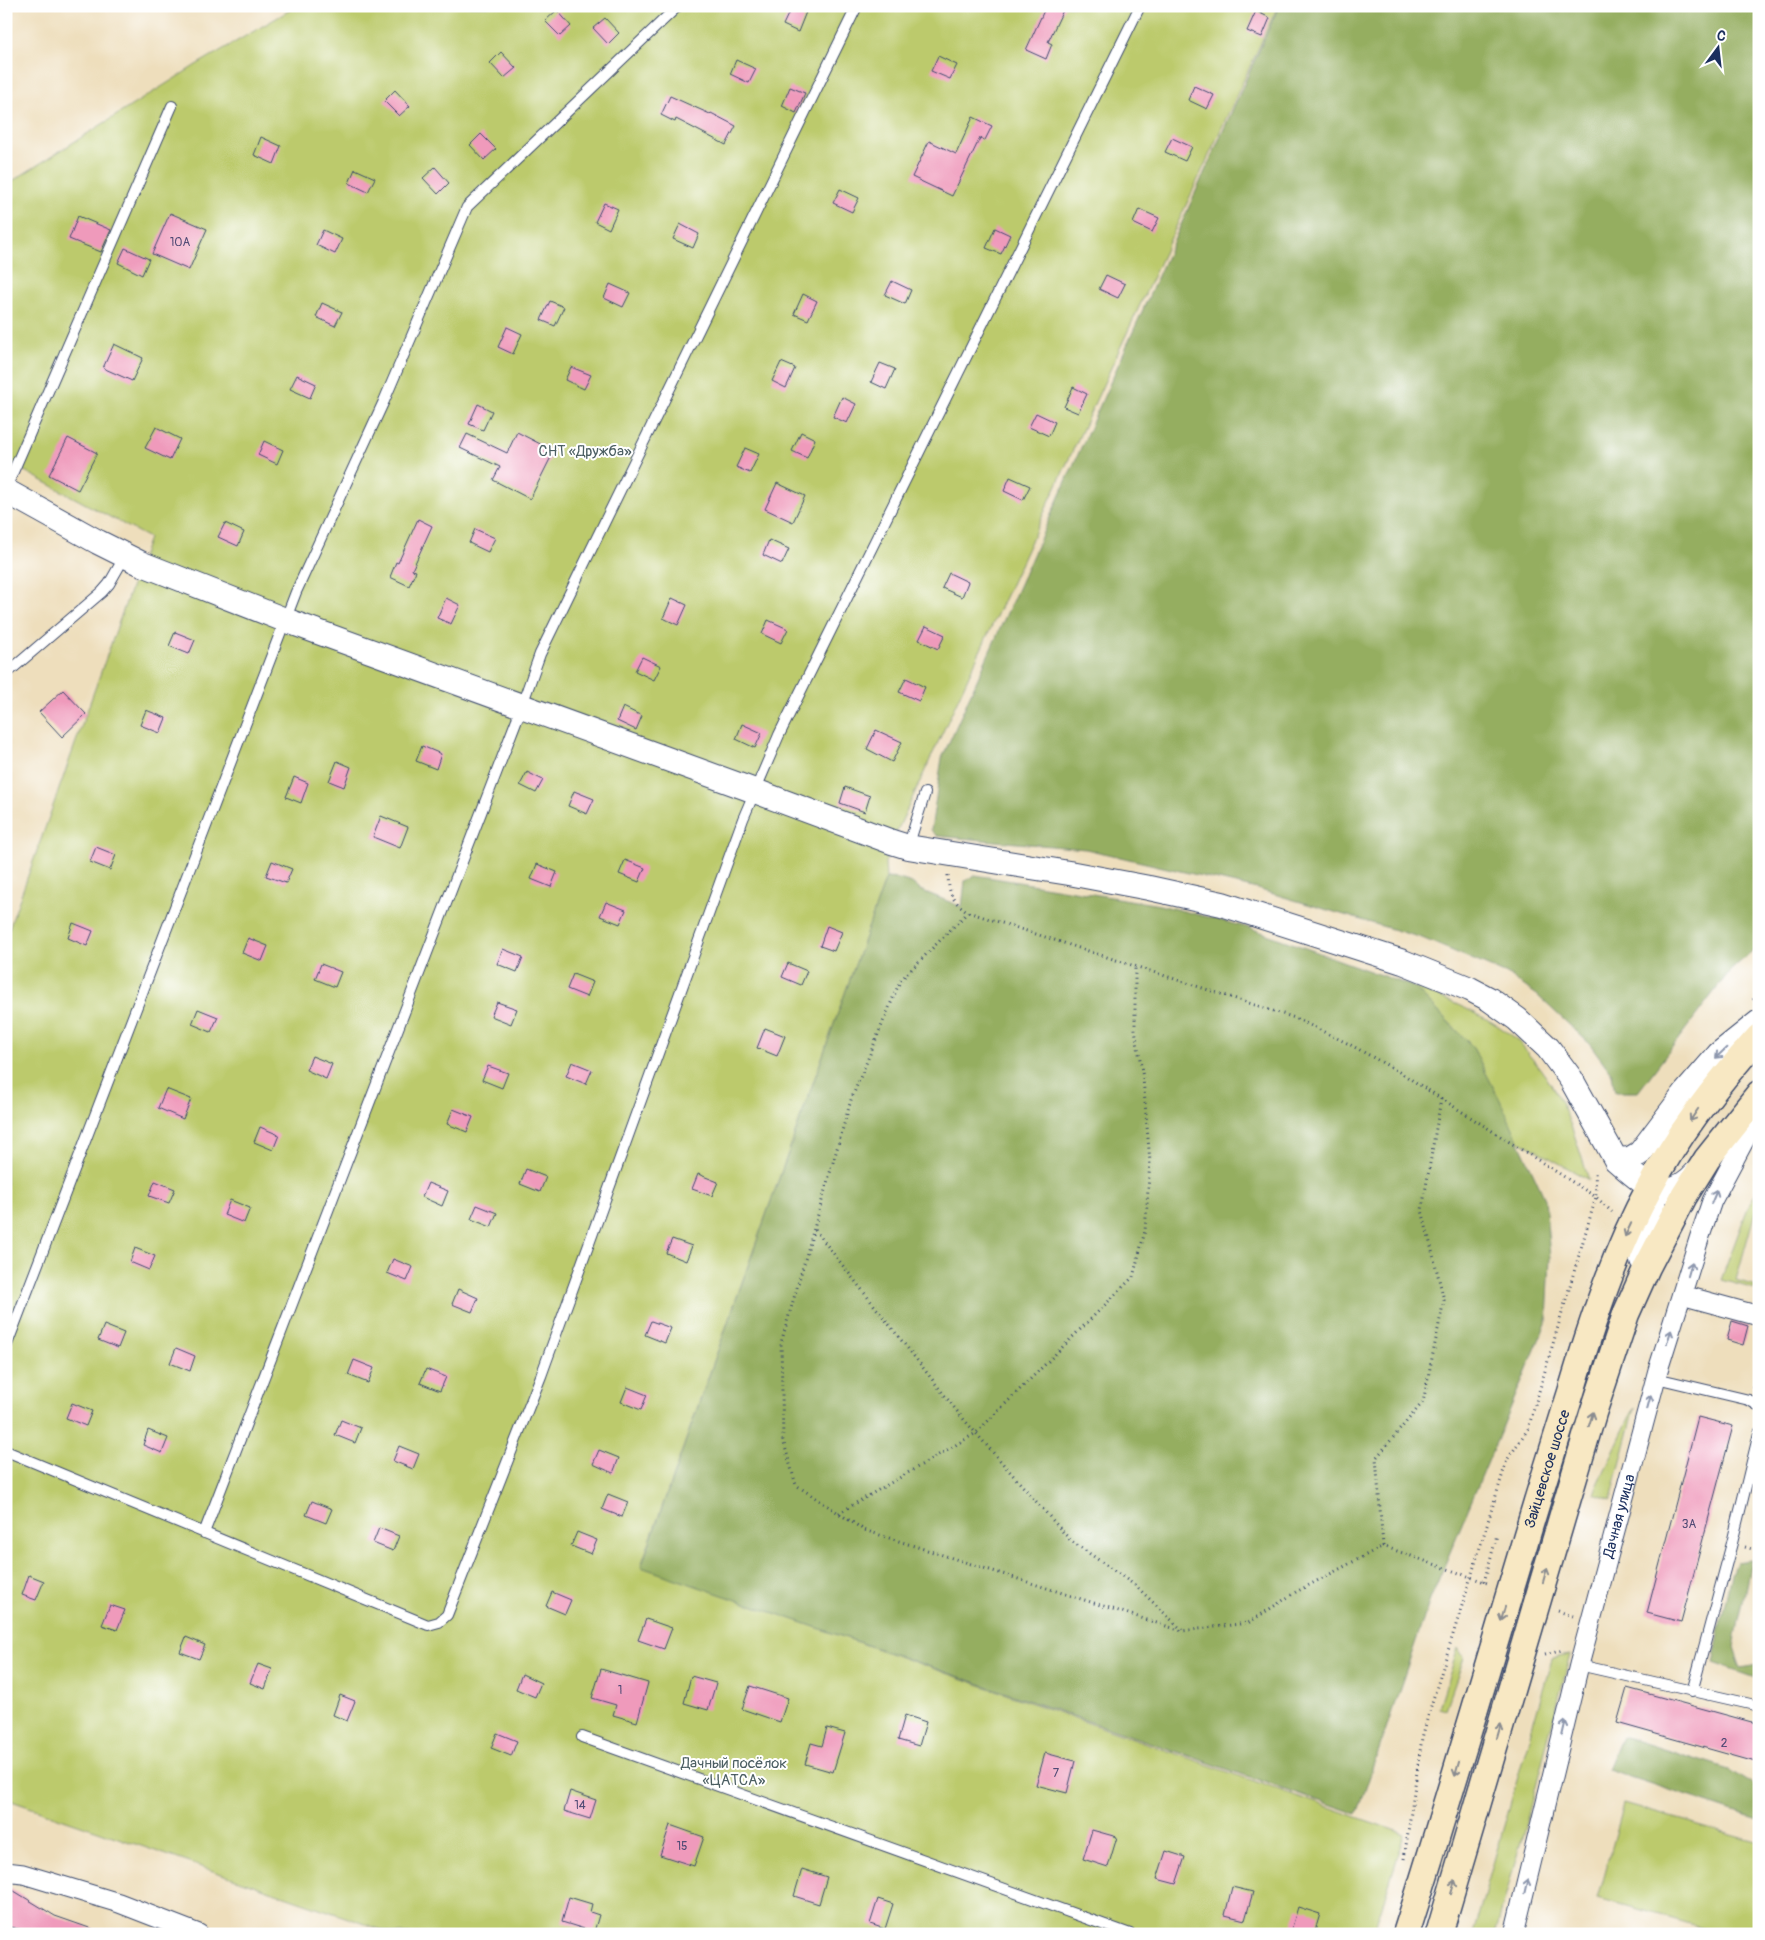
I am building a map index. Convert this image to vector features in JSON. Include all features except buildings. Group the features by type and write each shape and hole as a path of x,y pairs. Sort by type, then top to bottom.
{"main road":[{"name":"Зайцевское шоссе","path":"1406,1934 1454,1780 1529,1526 1590,1332 1618,1253 1650,1186 1696,1112 1759,1037"},
{"name":"Зайцевское шоссе","path":"1439,1934 1590,1422 1626,1314 1647,1267 1707,1159 1759,1094"}],"street":[{"path":"6,489 125,556 285,620 892,842 908,847 1149,888 1222,904 1403,962 1489,999 1517,1018 1548,1048 1571,1079 1605,1162 1650,1186 1673,1190 1689,1180 1707,1159"},
{"path":"1605,1162 1630,1159 1640,1153 1686,1092 1719,1054 1759,1022"},
{"name":"Дачная улица","path":"1514,1934 1579,1665 1656,1378 1712,1201 1759,1109"},
{"path":"1626,1314 1654,1221 1654,1200 1650,1186"},
{"path":"1682,1295 1759,1316"},
{"path":"6,1872 23,1874 118,1904 199,1934"}],"lane":[{"path":"6,1347 296,592 384,402 467,207 678,6"},
{"path":"204,1534 522,706 540,654 857,6"},
{"path":"6,1451 428,1625 439,1622 446,1615 541,1376 743,819 778,735 1140,6"},
{"path":"6,489 172,106"},
{"path":"6,674 102,592 110,584 125,556"},
{"path":"908,847 925,793"},
{"path":"1656,1378 1749,1400 1759,1406"},
{"path":"1692,1692 1759,1433"},
{"path":"1579,1665 1759,1706"},
{"path":"582,1737 1130,1934"}],"path":[{"path":"948,868 952,900 968,912 1295,1018 1349,1044 1401,1073 1596,1197"},
{"path":"968,912 900,981 851,1100 781,1343 783,1440 796,1485 864,1530 1182,1631 1248,1623 1296,1592 1383,1546 1484,1582 1497,1536"},
{"path":"839,1513 976,1433 1133,1277 1145,1231 1150,1162 1142,1078 1135,1030 1135,966"},
{"path":"1383,1546 1376,1458 1423,1402 1444,1300 1422,1210 1441,1099"},
{"path":"1403,1866 1422,1738 1430,1709 1508,1460 1528,1429 1605,1162"},
{"path":"814,1230 976,1433 1070,1540 1136,1586 1182,1631"},
{"path":"1552,1609 1574,1616"},
{"path":"1538,1658 1566,1649"}],"green space":[{"name":"СНТ «Дружба»","path":"297,6 1278,6 892,842 885,863 886,878 641,1566 1405,1834 1373,1934 394,1934 6,1799 6,937 149,538 6,461 6,185 196,65"},
{"path":"1279,6 1759,6 1759,945 1730,971 1638,1092 1615,1092 1612,1074 1590,1044 1537,995 1507,974 1422,938 1257,889 1086,849 937,836 931,830 942,758"},
{"path":"975,875 1160,905 1250,928 1414,987 1472,1046 1500,1100 1545,1199 1550,1258 1547,1321 1430,1600 1357,1814 641,1567 886,878 912,883 920,890 962,907 965,881"},
{"path":"1414,987 1476,1013 1499,1026 1517,1041 1540,1069 1559,1099 1572,1129 1589,1180 1518,1140 1472,1046"},
{"path":"1759,1186 1759,1206 1755,1212 1736,1280 1759,1287 1759,1290 1721,1280 1747,1210"},
{"path":"1635,1408 1611,1499 1594,1493 1629,1418"},
{"path":"1751,1560 1734,1647 1741,1668 1759,1665 1759,1679 1713,1663 1731,1574 1736,1562"},
{"path":"1458,1648 1464,1658 1446,1709 1439,1707"},
{"path":"1570,1655 1495,1934 1473,1934 1552,1658"},
{"path":"1622,1736 1729,1770 1759,1789 1759,1819 1608,1770"},
{"path":"1624,1804 1759,1842 1759,1934 1726,1934 1598,1898"}],"park label":[{"name":"Дачный посёлок «ЦАТСА»","path":"734,1772"}]}
